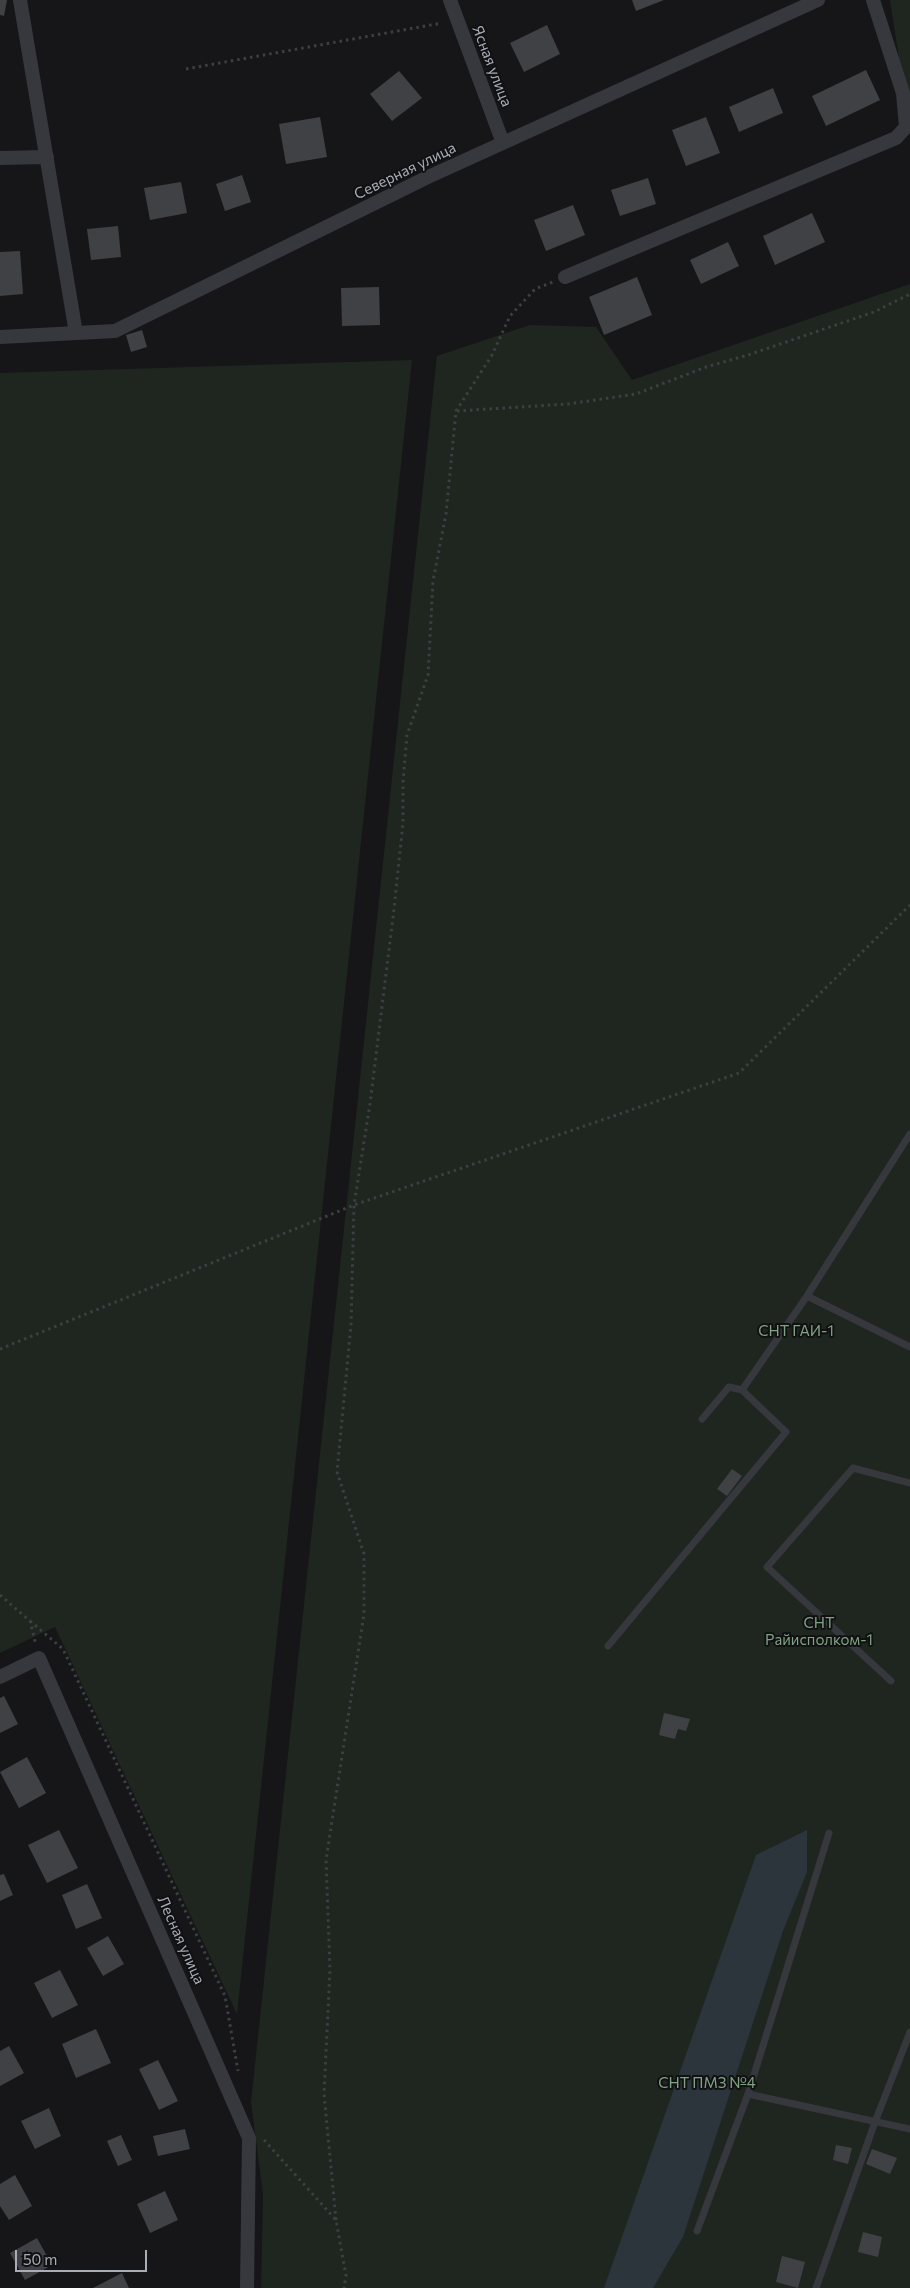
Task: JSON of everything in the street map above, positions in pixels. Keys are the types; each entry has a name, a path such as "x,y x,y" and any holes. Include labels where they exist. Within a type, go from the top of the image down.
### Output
{"street":[{"path":"20,0 76,333"},
{"name":"Ясная улица","path":"450,0 503,143"},
{"name":"Северная улица","path":"0,337 115,330 428,177 818,0"},
{"path":"565,277 896,138 906,127 903,93 873,0"},
{"path":"0,158 47,158"},
{"path":"0,1677 39,1658"},
{"name":"Лесная улица","path":"39,1658 250,2138 247,2288"}],"lane":[{"path":"742,1390 808,1296 910,1134"},
{"path":"808,1296 910,1348"},
{"path":"608,1646 786,1432 742,1390 729,1388 702,1418"},
{"path":"891,1681 767,1567 853,1468 910,1483"},
{"path":"697,2231 748,2094 829,1833"},
{"path":"816,2288 875,2122 910,2032"},
{"path":"748,2094 910,2129"}],"path":[{"path":"186,69 458,21"},
{"path":"344,2288 346,2276 336,2220 324,2094 330,1969 326,1860 364,1614 364,1554 337,1472 351,1325 354,1205 370,1104 404,823 403,781 407,735 428,674 433,581 446,514 456,411 492,354 510,316 535,289 565,277"},
{"path":"456,411 568,404 636,394 706,367 748,355 874,312 910,294"},
{"path":"0,1349 354,1205 739,1073 910,905"},
{"path":"0,1595 63,1649 226,1996 238,2073"},
{"path":"30,1622 39,1658"},
{"path":"259,2134 336,2220"}],"green space":[{"path":"890,0 910,0 910,130"},
{"path":"910,284 910,2288 261,2288 263,2194 251,2102 437,356 530,325 596,327 632,380"},
{"path":"412,360 237,2014 55,1627 0,1653 0,373"}],"shaded area":[{"path":"807,1830 807,1872 783,1931 683,2237 653,2288 604,2288 756,1855"}],"building":[{"path":"0,0 7,0 4,16 0,15"},
{"path":"632,0 664,0 636,11"},
{"path":"547,25 560,54 524,72 510,43"},
{"path":"866,70 880,100 826,126 812,96"},
{"path":"399,71 422,98 392,121 370,94"},
{"path":"773,88 783,113 739,132 729,107"},
{"path":"320,117 327,157 286,164 279,124"},
{"path":"706,117 720,153 686,166 672,130"},
{"path":"242,175 251,202 225,211 216,184"},
{"path":"648,178 656,204 620,216 611,190"},
{"path":"181,182 187,213 150,220 144,188"},
{"path":"573,205 585,235 546,251 534,220"},
{"path":"812,213 825,242 775,265 763,236"},
{"path":"118,226 121,257 91,260 87,229"},
{"path":"728,242 739,266 701,284 690,260"},
{"path":"20,251 23,294 0,296 0,252"},
{"path":"637,277 652,315 604,335 589,297"},
{"path":"379,287 380,325 342,326 341,288"},
{"path":"142,330 147,347 131,352 126,335"},
{"path":"732,1469 742,1476 727,1496 717,1489"},
{"path":"4,1696 18,1724 0,1733 0,1698"},
{"path":"664,1713 690,1719 686,1731 678,1729 675,1739 659,1735"},
{"path":"27,1757 46,1793 19,1808 0,1772"},
{"path":"59,1830 78,1868 47,1883 28,1845"},
{"path":"4,1874 13,1895 0,1901 0,1875"},
{"path":"87,1884 102,1918 76,1929 62,1895"},
{"path":"108,1936 124,1964 103,1976 87,1948"},
{"path":"60,1970 78,2005 52,2018 34,1983"},
{"path":"96,2029 111,2063 76,2078 62,2044"},
{"path":"9,2046 24,2073 0,2086 0,2051"},
{"path":"158,2060 178,2101 159,2110 139,2069"},
{"path":"49,2108 61,2136 35,2149 21,2121"},
{"path":"185,2129 190,2149 158,2156 153,2136"},
{"path":"121,2135 132,2160 118,2166 107,2141"},
{"path":"836,2145 852,2148 848,2164 833,2160"},
{"path":"872,2149 897,2158 890,2174 866,2164"},
{"path":"15,2175 32,2206 9,2220 0,2206 0,2184"},
{"path":"165,2191 178,2220 150,2233 137,2204"},
{"path":"863,2232 882,2237 878,2257 858,2252"},
{"path":"37,2238 52,2265 25,2280 10,2253"},
{"path":"782,2256 805,2262 798,2288 776,2282"},
{"path":"122,2273 129,2288 93,2288"}],"park label":[{"name":"СНТ ГАИ-1","path":"796,1331"},
{"name":"СНТ Райисполком-1","path":"819,1632"},
{"name":"СНТ ПМЗ №4","path":"707,2083"}]}
